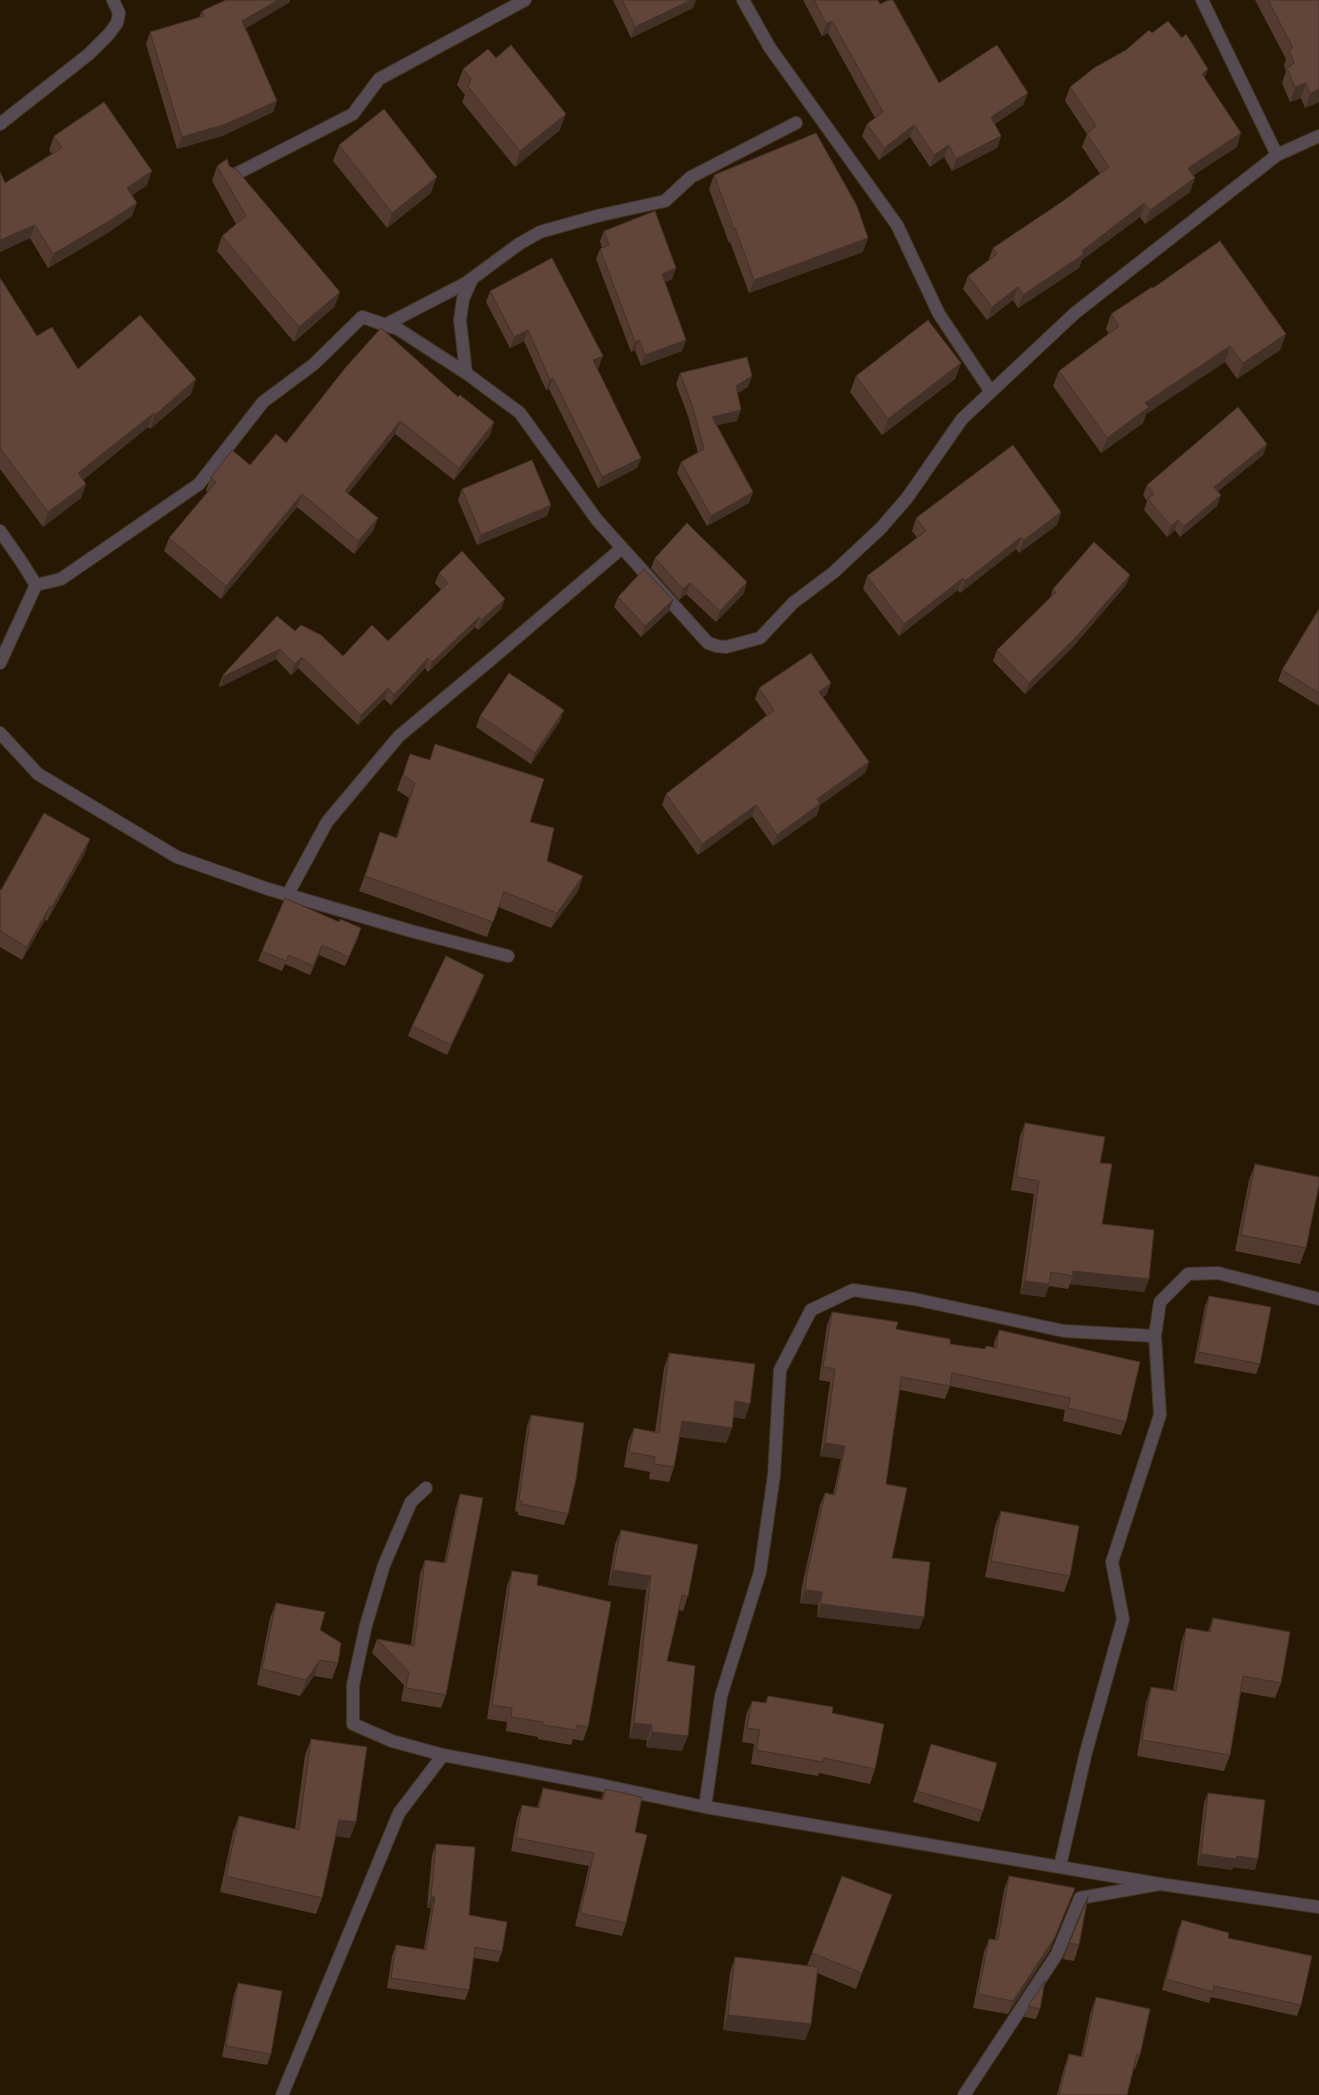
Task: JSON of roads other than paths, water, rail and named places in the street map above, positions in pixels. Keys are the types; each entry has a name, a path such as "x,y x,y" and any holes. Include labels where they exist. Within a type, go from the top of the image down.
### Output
{"street":[{"path":"0,124 61,74 89,54 109,34 117,23 119,13 113,0"},
{"path":"230,177 353,114 379,79 525,0"},
{"path":"743,0 770,48 897,225 939,314 991,392"},
{"path":"1202,0 1277,155"},
{"path":"385,325 472,279 519,244 540,232 597,216 665,201 691,177 796,123"},
{"path":"36,585 61,579 199,484 263,402 314,364 362,317 398,329 466,373 520,413 597,520 708,643 726,647 760,638 793,603 834,572 881,528 907,498 962,419 1075,313 1277,155 1319,136"},
{"path":"466,373 460,320 463,300 472,279"},
{"path":"0,532 36,585"},
{"path":"288,894 327,822 399,736 622,548"},
{"path":"0,663 36,585"},
{"path":"0,733 38,774 177,857 288,894 411,931 508,956"},
{"path":"1060,1866 1086,1752 1123,1619 1112,1562 1160,1415 1155,1336 1160,1302 1188,1274 1218,1273 1319,1299"},
{"path":"705,1807 721,1696 760,1572 774,1475 780,1370 811,1310 853,1290 914,1299 1064,1331 1155,1336"},
{"path":"426,1488 411,1502 384,1565 366,1625 353,1685 353,1724 392,1741 443,1755 596,1784 705,1807 1160,1884 1319,1907"},
{"path":"282,2095 398,1813 443,1755"},
{"path":"964,2095 1056,1954 1080,1898 1160,1884"}]}
